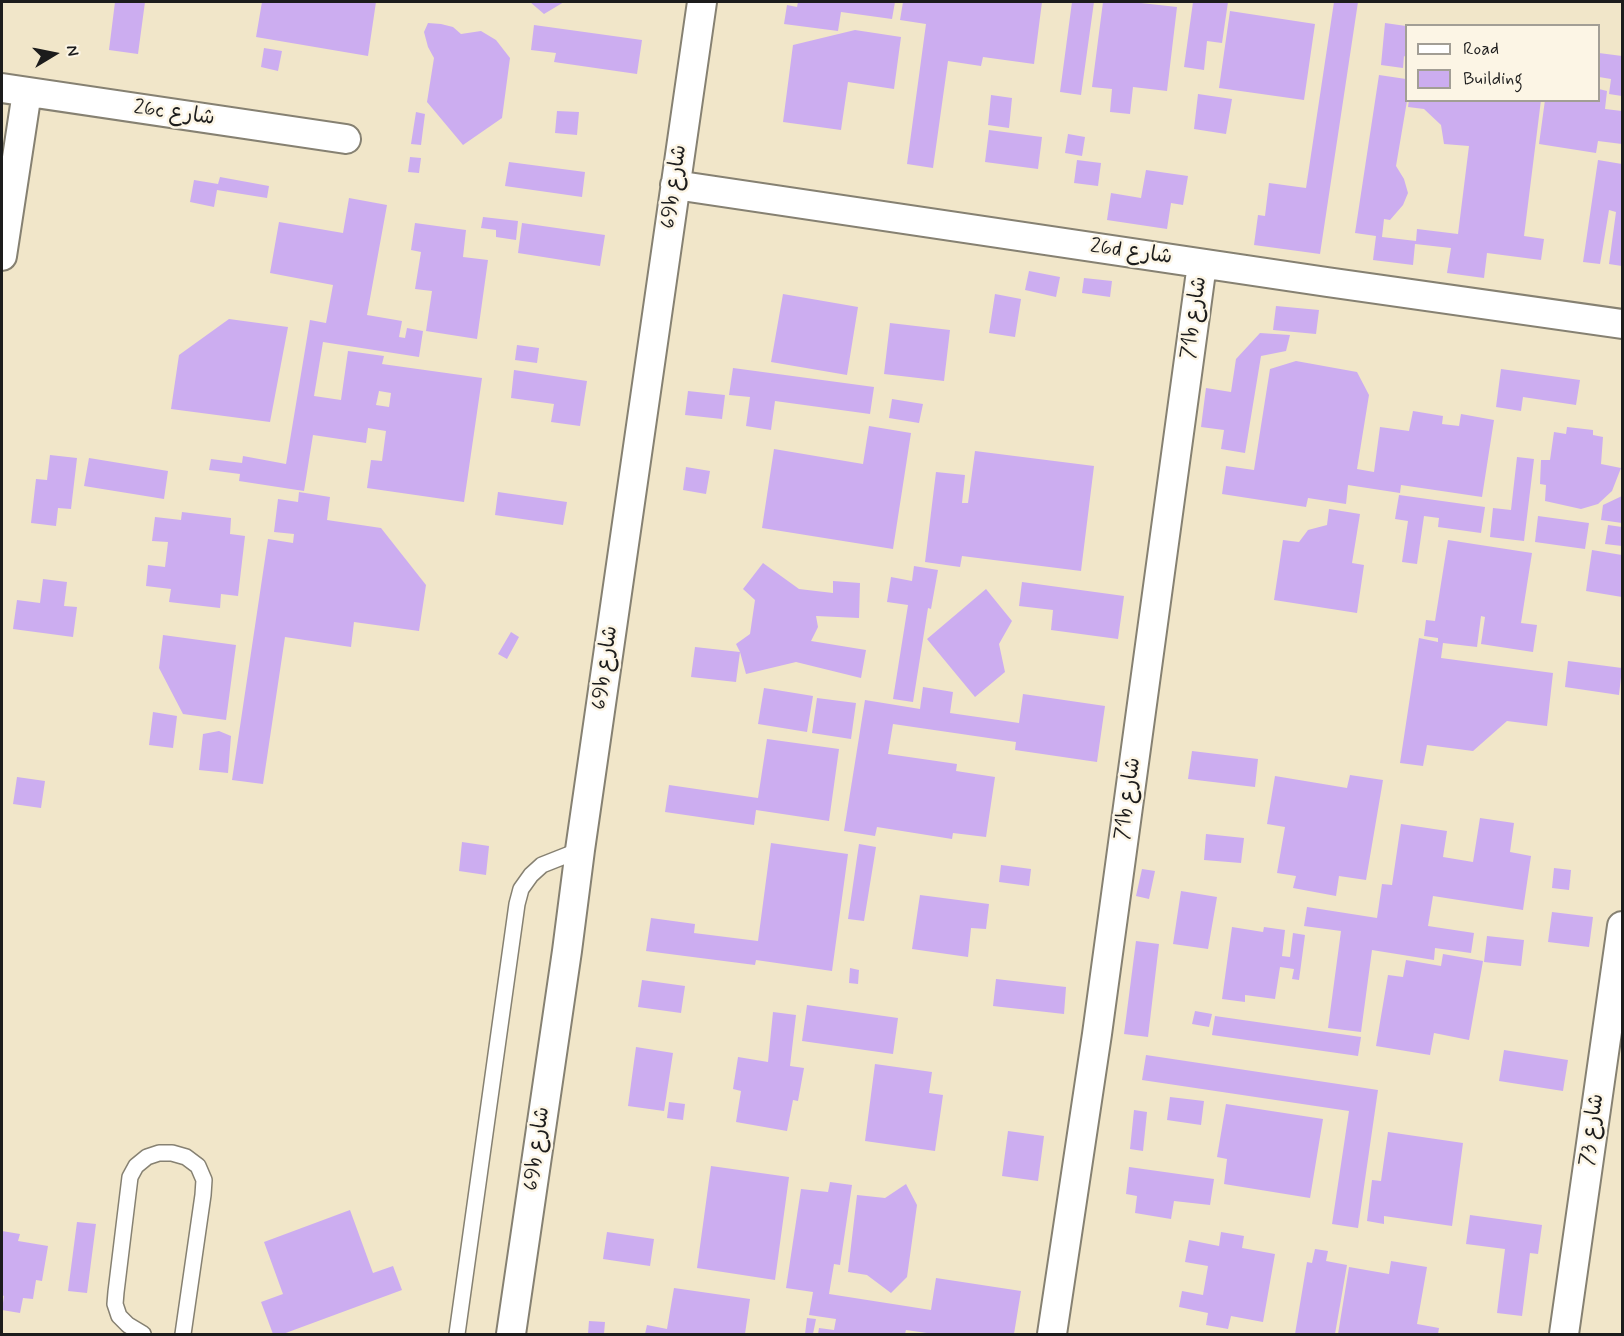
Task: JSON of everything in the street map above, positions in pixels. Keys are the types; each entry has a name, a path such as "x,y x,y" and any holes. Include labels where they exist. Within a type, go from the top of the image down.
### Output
{"street":[{"name":"69b شارع","path":"511,1335 702,2"},
{"name":"26c شارع","path":"14,90 346,139"},
{"path":"2,256 14,90"},
{"name":"26d شارع","path":"675,185 1623,324"},
{"name":"71b شارع","path":"1052,1335 1097,1034 1202,264"},
{"name":"شارع 73","path":"1564,1335 1623,926"}],"lane":[{"path":"457,1335 517,904 522,889 531,875 542,865 580,850"},
{"path":"143,1335 119,1316 115,1304 130,1177 136,1166 147,1157 159,1153 172,1153 186,1157 198,1166 204,1180 183,1335"}],"building":[{"path":"115,2 145,2 138,54 109,50"},
{"path":"262,2 376,2 368,56 256,37"},
{"path":"530,2 564,2 544,14"},
{"path":"798,2 895,2 892,19 841,12 838,31 784,24 787,5 797,7"},
{"path":"903,2 1042,2 1034,64 983,57 981,66 948,61 933,168 907,164 926,24 900,20"},
{"path":"1072,2 1094,2 1081,95 1060,92"},
{"path":"1103,2 1132,2 1177,7 1167,91 1133,87 1130,114 1110,112 1112,89 1092,87"},
{"path":"1193,2 1228,2 1222,43 1207,41 1204,70 1184,67"},
{"path":"1334,2 1358,2 1320,254 1254,245 1258,215 1265,216 1269,183 1306,188"},
{"path":"1230,11 1315,24 1304,100 1219,88"},
{"path":"428,23 453,27 461,34 481,31 496,40 510,58 502,118 463,145 427,102 434,58 424,32"},
{"path":"1385,23 1405,26 1403,68 1381,65"},
{"path":"534,25 642,40 637,74 554,62 556,53 531,50"},
{"path":"855,30 901,37 894,89 848,82 841,130 783,122 793,45"},
{"path":"264,48 282,51 278,71 261,67"},
{"path":"1600,53 1622,56 1622,96 1609,94 1611,79 1600,77"},
{"path":"1379,75 1405,79 1405,102 1407,102 1396,166 1404,179 1408,193 1403,205 1390,220 1384,219 1382,237 1416,241 1417,229 1458,234 1469,146 1444,144 1441,125 1424,109 1408,107 1409,102 1541,102 1524,236 1544,239 1541,260 1487,253 1484,278 1447,273 1451,248 1415,244 1413,265 1373,260 1376,236 1355,233"},
{"path":"1600,89 1607,91 1605,109 1622,111 1622,144 1598,141 1596,153 1539,144 1545,102 1600,102"},
{"path":"1198,94 1232,99 1226,134 1194,129"},
{"path":"991,95 1012,98 1009,128 988,125"},
{"path":"557,111 579,112 577,135 555,133"},
{"path":"416,112 425,114 421,145 411,144"},
{"path":"989,130 1042,137 1038,169 985,162"},
{"path":"1068,134 1085,137 1082,156 1065,153"},
{"path":"410,157 421,158 419,173 408,172"},
{"path":"1077,160 1101,163 1098,186 1074,183"},
{"path":"1598,160 1622,164 1622,266 1609,264 1616,212 1609,210 1600,264 1583,262"},
{"path":"509,162 585,172 582,197 505,186"},
{"path":"1146,170 1188,176 1183,205 1171,203 1167,229 1107,220 1111,193 1141,198"},
{"path":"220,177 269,186 267,198 217,190 214,207 190,202 194,180 218,184"},
{"path":"349,198 387,205 367,315 402,321 399,337 405,338 407,328 423,331 419,357 323,342 314,396 341,400 348,351 384,356 382,364 482,378 464,502 367,488 371,460 382,461 386,431 368,428 366,443 313,435 304,491 239,481 240,474 209,470 211,459 242,463 243,456 286,464 310,320 326,323 333,285 270,273 279,222 343,233","holes":["379,391 391,393 389,407 376,405"]},
{"path":"483,217 518,221 516,240 496,237 496,230 481,228"},
{"path":"415,223 466,230 463,257 488,260 477,339 426,331 432,291 415,289 421,252 411,250"},
{"path":"522,223 605,235 600,266 518,253"},
{"path":"1029,271 1060,277 1056,297 1025,290"},
{"path":"1084,278 1112,281 1110,297 1082,293"},
{"path":"783,294 858,307 847,375 771,362"},
{"path":"995,294 1021,299 1015,337 989,333"},
{"path":"1276,306 1319,310 1316,334 1273,330"},
{"path":"229,319 288,327 270,422 171,409 179,355"},
{"path":"890,323 950,330 944,381 884,374"},
{"path":"1260,333 1290,335 1286,351 1261,356 1245,453 1221,449 1224,430 1201,427 1206,388 1231,392 1236,359"},
{"path":"517,345 539,348 537,363 515,360"},
{"path":"1296,361 1357,372 1369,395 1357,469 1374,472 1380,427 1409,431 1413,411 1443,416 1442,424 1459,426 1461,414 1494,420 1482,497 1401,485 1400,493 1348,485 1346,504 1308,498 1306,507 1222,494 1226,466 1254,470 1270,369"},
{"path":"733,368 874,387 870,414 775,401 771,430 746,426 750,397 729,395"},
{"path":"1501,369 1580,380 1576,405 1523,397 1521,411 1496,407"},
{"path":"514,370 587,381 580,426 551,422 554,404 511,398"},
{"path":"688,391 725,395 722,419 685,415"},
{"path":"892,399 923,404 919,423 889,418"},
{"path":"869,426 911,433 893,549 762,528 774,449 863,464"},
{"path":"1567,427 1593,430 1593,435 1603,437 1601,464 1621,468 1612,491 1598,504 1581,509 1545,501 1546,485 1540,484 1541,460 1550,460 1554,432 1566,434"},
{"path":"975,451 1094,466 1081,571 962,556 960,567 925,562 936,472 965,475 962,503 968,503"},
{"path":"50,455 77,458 71,509 58,508 56,526 31,523 36,479 47,480"},
{"path":"1517,457 1534,459 1524,541 1490,537 1493,508 1511,510"},
{"path":"89,458 168,471 164,499 84,486"},
{"path":"686,467 710,471 706,494 683,490"},
{"path":"299,492 330,497 327,520 381,528 426,585 419,631 354,622 351,647 285,637 263,784 232,780 268,539 293,543 294,534 274,532 278,499 298,502"},
{"path":"498,492 567,502 563,525 495,515"},
{"path":"1399,495 1485,507 1481,533 1438,527 1439,518 1424,516 1417,564 1402,562 1408,521 1395,519"},
{"path":"1622,496 1622,523 1601,520 1603,505"},
{"path":"1329,509 1360,514 1352,563 1364,565 1357,613 1274,600 1283,540 1299,542 1308,530 1327,525"},
{"path":"182,512 231,518 230,534 245,536 238,596 221,594 220,608 169,602 171,589 146,586 148,565 165,567 168,542 152,541 155,517 181,520"},
{"path":"1538,516 1589,523 1585,549 1535,542"},
{"path":"1608,525 1622,527 1622,546 1605,544"},
{"path":"1448,540 1532,553 1521,623 1537,625 1533,652 1481,644 1485,617 1481,616 1477,647 1443,643 1441,658 1553,673 1547,726 1507,721 1473,751 1427,745 1423,766 1400,763 1419,638 1438,642 1438,638 1424,636 1426,620 1435,621"},
{"path":"1592,550 1622,555 1622,597 1586,591"},
{"path":"763,563 799,589 833,593 833,581 860,583 859,618 816,616 818,627 811,641 866,650 861,678 796,662 746,674 736,644 750,634 755,600 743,589"},
{"path":"914,566 938,570 931,609 928,608 913,702 893,699 908,605 887,602 891,577 912,581"},
{"path":"43,579 67,582 64,606 77,607 73,637 13,629 17,600 40,603"},
{"path":"1022,582 1124,596 1118,639 1051,630 1053,610 1019,606"},
{"path":"986,589 1012,621 999,644 1005,672 975,697 927,639"},
{"path":"511,632 519,637 507,659 498,654"},
{"path":"163,635 236,645 226,720 183,714 159,668"},
{"path":"695,647 740,652 736,682 691,677"},
{"path":"1568,661 1622,668 1619,695 1565,687"},
{"path":"923,687 953,692 950,713 1019,723 1023,694 1105,706 1097,762 1015,750 1016,742 893,724 888,754 957,764 956,771 995,777 986,837 953,833 952,839 877,827 875,836 844,831 865,700 920,709"},
{"path":"764,688 813,696 807,732 758,724"},
{"path":"817,698 856,703 851,739 812,733"},
{"path":"153,712 177,716 173,748 149,745"},
{"path":"219,731 231,736 228,773 199,770 203,734"},
{"path":"767,739 839,749 829,821 756,810 754,825 665,812 669,785 758,798"},
{"path":"1192,751 1258,759 1255,787 1188,779"},
{"path":"1350,775 1383,780 1366,880 1339,876 1336,896 1293,888 1296,876 1277,873 1285,827 1267,824 1275,776 1347,788"},
{"path":"17,777 45,781 41,808 13,804"},
{"path":"1480,818 1514,823 1510,852 1531,856 1523,910 1433,896 1428,926 1474,933 1471,953 1435,948 1434,960 1372,950 1361,1032 1328,1028 1341,931 1304,926 1307,907 1377,918 1382,884 1392,885 1401,824 1447,831 1443,857 1473,862"},
{"path":"1206,834 1244,838 1241,863 1204,860"},
{"path":"462,842 489,846 486,875 459,871"},
{"path":"771,843 848,854 832,971 756,960 755,965 646,951 651,918 695,924 694,933 758,941"},
{"path":"859,844 876,847 864,921 848,919"},
{"path":"1001,865 1031,869 1029,886 999,882"},
{"path":"1554,868 1571,870 1569,890 1552,888"},
{"path":"1142,869 1155,871 1149,899 1136,896"},
{"path":"1181,891 1217,897 1208,949 1173,944"},
{"path":"920,895 989,904 986,929 971,928 968,957 912,949"},
{"path":"1552,912 1593,917 1589,947 1548,942"},
{"path":"1232,927 1263,932 1264,927 1285,930 1282,956 1290,957 1293,933 1305,935 1299,980 1292,979 1294,969 1280,967 1275,999 1245,995 1245,1002 1222,999"},
{"path":"1487,936 1524,940 1521,966 1484,962"},
{"path":"1136,941 1159,944 1148,1037 1124,1034"},
{"path":"1443,954 1483,961 1469,1040 1434,1033 1430,1055 1376,1046 1388,975 1403,977 1406,960 1441,966"},
{"path":"850,968 859,970 858,984 849,983"},
{"path":"996,979 1066,987 1064,1014 993,1006"},
{"path":"642,980 685,986 681,1013 638,1007"},
{"path":"807,1005 898,1018 893,1054 802,1041"},
{"path":"1195,1011 1212,1014 1209,1027 1192,1024"},
{"path":"773,1012 796,1015 790,1066 804,1068 798,1101 793,1100 787,1131 736,1122 741,1091 733,1089 738,1057 768,1062"},
{"path":"1215,1016 1361,1037 1358,1056 1212,1035"},
{"path":"636,1047 673,1053 664,1111 628,1106"},
{"path":"1504,1050 1568,1060 1563,1091 1499,1081"},
{"path":"1146,1055 1378,1090 1358,1228 1332,1224 1349,1111 1142,1080"},
{"path":"875,1064 932,1072 929,1093 943,1095 935,1151 865,1141"},
{"path":"1170,1097 1204,1101 1201,1125 1167,1120"},
{"path":"669,1102 685,1104 683,1120 667,1118"},
{"path":"1226,1104 1323,1119 1310,1198 1224,1184 1227,1159 1217,1157"},
{"path":"1134,1110 1147,1112 1143,1151 1130,1149"},
{"path":"1008,1131 1044,1136 1038,1181 1002,1176"},
{"path":"1388,1132 1463,1143 1452,1226 1384,1216 1384,1224 1367,1221 1372,1180 1381,1181"},
{"path":"711,1166 789,1177 775,1280 697,1268"},
{"path":"1129,1167 1214,1179 1210,1205 1174,1201 1171,1219 1135,1213 1137,1196 1126,1194"},
{"path":"830,1182 852,1185 840,1265 834,1264 829,1294 931,1310 936,1278 1021,1291 1014,1334 934,1334 906,1330 905,1334 818,1334 819,1328 834,1330 836,1319 809,1315 813,1292 786,1288 801,1189 828,1192"},
{"path":"906,1184 917,1205 907,1277 891,1293 867,1275 848,1272 857,1195 885,1198"},
{"path":"350,1210 373,1273 393,1266 402,1290 283,1334 273,1334 261,1302 283,1294 264,1242"},
{"path":"1470,1215 1542,1225 1538,1254 1530,1253 1522,1316 1497,1313 1505,1249 1466,1244"},
{"path":"77,1222 96,1224 87,1293 68,1291"},
{"path":"2,1231 20,1234 18,1241 48,1246 42,1281 36,1280 33,1299 23,1298 20,1313 2,1310 4,1296 2,1295"},
{"path":"607,1232 654,1239 650,1266 603,1259"},
{"path":"1221,1232 1244,1236 1242,1248 1275,1254 1263,1322 1231,1316 1228,1329 1206,1325 1208,1313 1179,1307 1182,1291 1203,1295 1208,1266 1185,1262 1189,1240 1219,1246"},
{"path":"1315,1249 1328,1251 1326,1261 1347,1265 1335,1334 1295,1334 1307,1262 1312,1263"},
{"path":"1391,1261 1427,1267 1417,1324 1439,1328 1438,1334 1338,1334 1349,1267 1389,1274"},
{"path":"674,1288 750,1299 745,1334 645,1334 647,1325 667,1329"},
{"path":"807,1318 816,1319 813,1334 805,1334"},
{"path":"589,1321 605,1322 604,1334 588,1334"}]}
